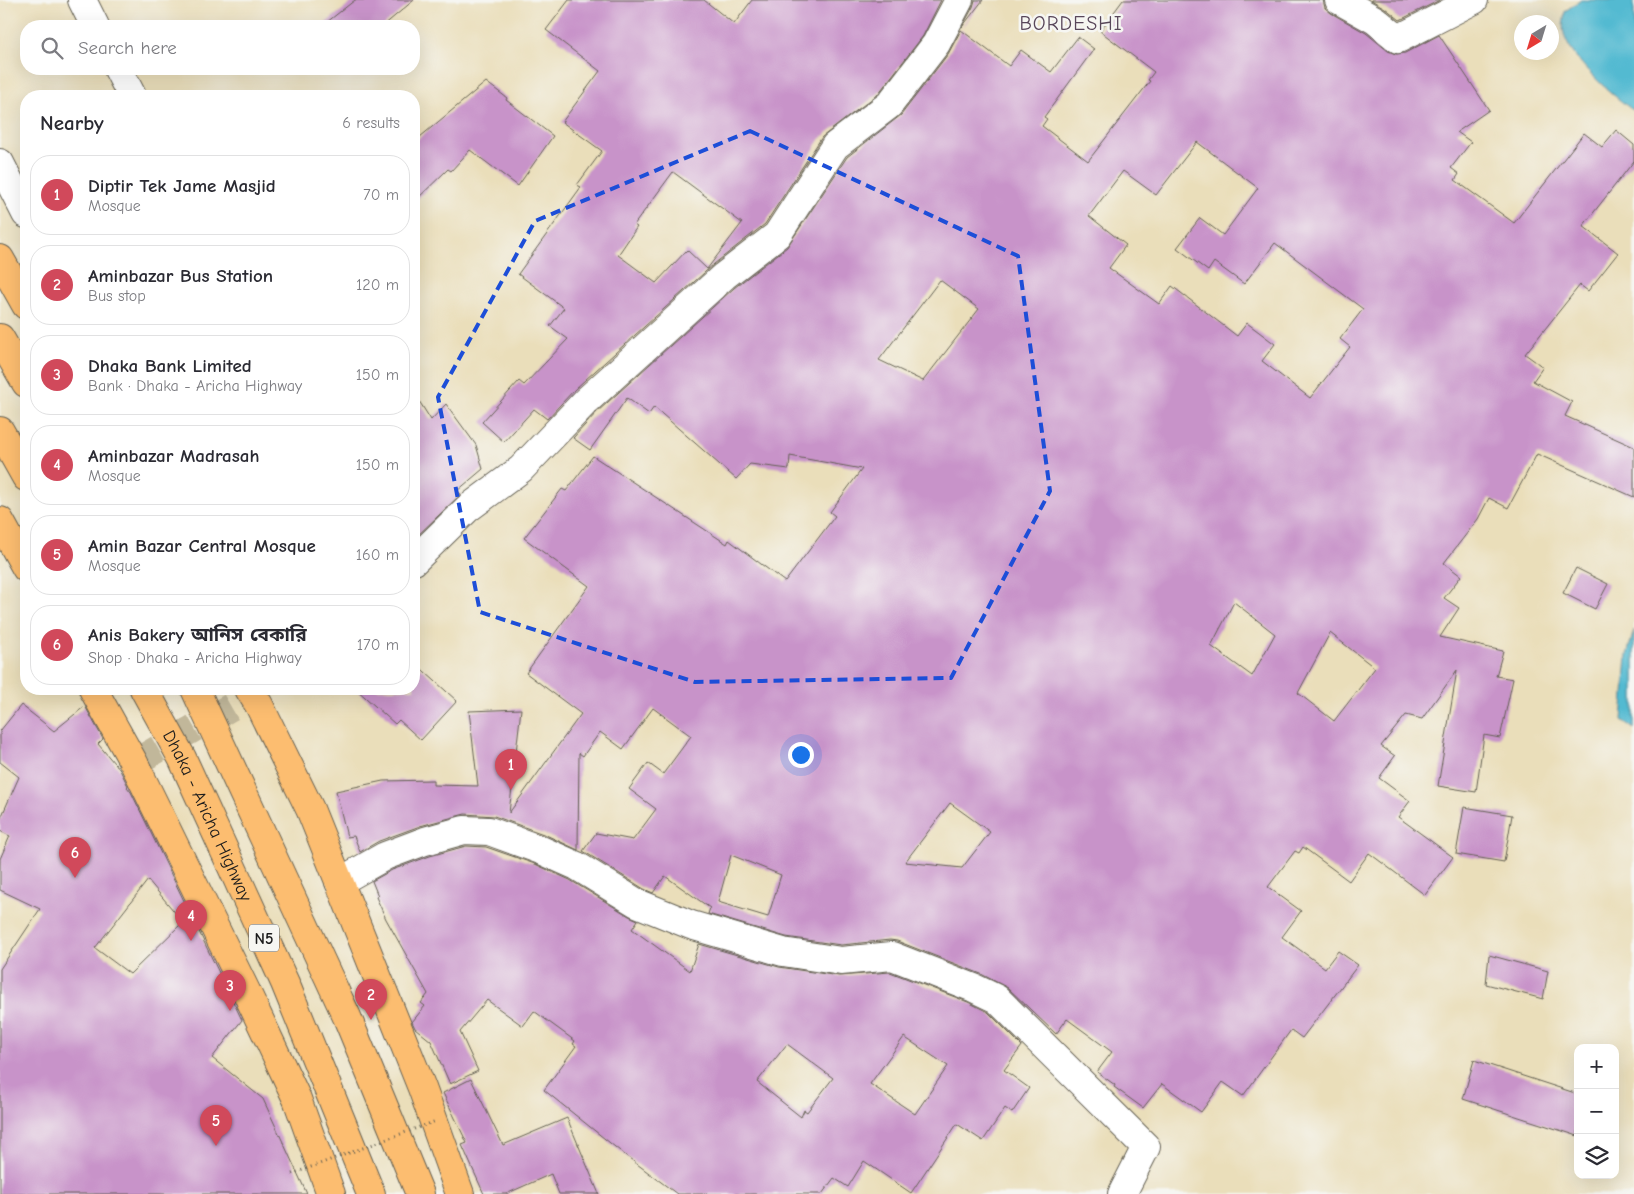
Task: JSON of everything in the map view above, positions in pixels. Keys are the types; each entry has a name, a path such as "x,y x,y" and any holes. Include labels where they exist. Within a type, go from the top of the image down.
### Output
{"highway":[{"path":"0,259 20,294"},
{"path":"0,338 20,373"},
{"path":"0,431 20,466"},
{"path":"0,521 20,557"},
{"name":"N5","path":"96,695 246,991 296,1099 331,1194"},
{"name":"Dhaka - Aricha Highway","path":"147,695 182,758 285,984 371,1194"},
{"path":"198,695 347,1017 420,1194"},
{"path":"253,695 310,809 422,1088 460,1194"}],"street":[{"path":"82,0 93,20"},
{"path":"420,555 466,509 521,469 586,401 724,276 777,235 835,146 888,105 916,70 936,44 958,0"},
{"path":"1339,0 1375,20 1398,39 1474,0"},
{"path":"121,75 129,90"},
{"path":"0,163 20,202"},
{"path":"339,882 385,856 425,841 464,830 489,831 541,850 577,866 637,903 691,925 783,952 841,961 892,956 974,988 997,999 1146,1147 1122,1194"}],"path":[{"path":"292,1174 436,1121"}],"highlighted area":[{"path":"750,131 1018,256 1050,491 951,678 695,682 480,612 438,397 535,221"}],"water":[{"path":"1581,0 1634,0 1634,111 1593,76 1568,44 1563,28 1565,11"},
{"path":"1634,630 1634,729 1622,720 1627,655"}],"building":[{"path":"355,0 414,0 390,20 330,20"},
{"path":"569,0 704,0 734,24 752,0 941,0 923,36 878,94 822,137 765,224 714,264 575,389 547,419 534,409 504,442 482,422 519,381 524,385 568,339 550,326 564,308 518,274 581,187 577,185 602,151 562,122 600,71 546,30","holes":["673,172 742,223 707,269 687,250 656,283 618,255 637,227 634,225"]},
{"path":"975,0 983,0 962,27 973,7"},
{"path":"1123,0 1323,0 1325,8 1331,13 1366,33 1388,51 1396,54 1405,53 1439,35 1489,110 1457,132 1471,142 1451,168 1459,174 1455,180 1514,223 1584,133 1602,147 1616,130 1634,145 1634,161 1583,226 1618,253 1588,291 1580,285 1525,354 1543,367 1533,381 1572,402 1565,416 1634,447 1634,497 1537,454 1508,508 1489,498 1478,519 1444,563 1461,576 1444,598 1459,608 1440,637 1503,651 1496,676 1513,679 1500,738 1484,735 1476,792 1438,786 1457,670 1422,719 1406,715 1381,746 1395,756 1379,778 1410,801 1398,817 1453,857 1425,895 1369,853 1349,881 1303,847 1299,853 1295,851 1268,887 1301,911 1282,937 1325,968 1338,951 1358,965 1302,1038 1291,1030 1243,1096 1223,1082 1201,1112 1162,1084 1143,1108 1097,1072 1112,1052 1067,1019 1056,1034 1008,988 981,974 897,941 841,945 786,937 708,914 710,908 665,876 653,893 644,889 583,851 596,833 633,840 656,809 629,789 648,763 663,774 691,736 653,708 623,749 600,732 583,756 579,753 578,850 546,835 494,816 465,814 420,826 379,841 360,852 354,836 347,837 336,791 383,781 433,780 433,785 478,786 469,711 521,709 509,813 581,714 526,673 589,586 524,538 562,489 566,491 593,456 727,544 729,540 785,582 835,516 830,512 862,469 790,456 789,469 750,464 736,479 654,407 649,414 627,398 590,450 573,438 597,412 734,288 787,247 847,157 901,115 948,54 961,30 1009,66 1021,50 1051,72 1078,37 1094,49 1044,117 1047,119 1042,126 1088,161 1150,81 1148,80 1154,72 1100,31","holes":["1197,142 1258,188 1223,235 1200,218 1177,248 1208,271 1214,262 1244,284 1275,243 1363,309 1340,339 1350,347 1310,398 1262,361 1275,344 1247,323 1237,336 1172,286 1159,304 1109,268 1126,245 1089,216 1123,171 1156,195","940,280 979,309 923,381 879,360","1234,602 1275,634 1252,676 1211,646","1330,633 1375,668 1334,721 1298,693","950,803 990,832 962,868 905,862","731,855 781,875 768,917 718,902"]},
{"path":"1371,0 1440,0 1400,20"},
{"path":"486,82 553,136 518,186 470,150 451,171 448,169 420,196 420,137"},
{"path":"420,403 431,420 446,404 476,445 483,469 457,491 461,494 420,533"},
{"path":"1576,568 1608,584 1595,609 1563,593"},
{"path":"420,667 457,701 421,740 399,720 395,724 363,695 420,695"},
{"path":"21,705 54,731 85,706 103,739 98,744 120,770 242,1020 212,1058 263,1099 307,1194 0,1194 0,969 40,909 0,890 0,859 10,836 0,831 0,820 19,777 0,762 0,731","holes":["148,880 183,922 130,974 95,948"]},
{"path":"1464,807 1512,815 1504,862 1456,854"},
{"path":"466,846 486,847 535,864 570,880 638,920 632,929 690,971 699,944 779,967 839,976 890,972 968,1002 988,1012 1022,1046 1004,1070 1029,1088 1012,1113 1005,1108 983,1141 957,1124 911,1193 864,1161 848,1187 834,1178 822,1194 677,1194 544,1090 576,1046 573,1044 575,1041 534,1011 523,1026 487,1000 460,1032 478,1071 450,1084 431,1041 415,1028 412,1022 425,1006 421,1003 428,994 386,919 376,897 378,896 372,881 392,870 430,856","holes":["904,1037 948,1066 915,1114 870,1084","787,1044 833,1078 807,1112 804,1110 801,1117 757,1082"]},
{"path":"1489,955 1548,971 1543,999 1486,984"},
{"path":"1474,1060 1574,1093 1574,1135 1463,1099"},
{"path":"471,1079 503,1145 567,1118 599,1194 559,1194 551,1174 506,1194 484,1194 462,1145 467,1143 443,1093"}],"tunnel":[{"path":"134,763 252,695"}],"place":[{"name":"Diptir Tek Jame Masjid","path":"511,790"},
{"name":"Anis Bakery আনিস বেকারি","path":"75,878"},
{"name":"Aminbazar Madrasah","path":"191,941"},
{"name":"Dhaka Bank Limited","path":"230,1011"},
{"name":"Aminbazar Bus Station","path":"371,1020"},
{"name":"Amin Bazar Central Mosque","path":"216,1146"}],"district":[{"name":"BORDESHI","path":"1071,23"}]}
